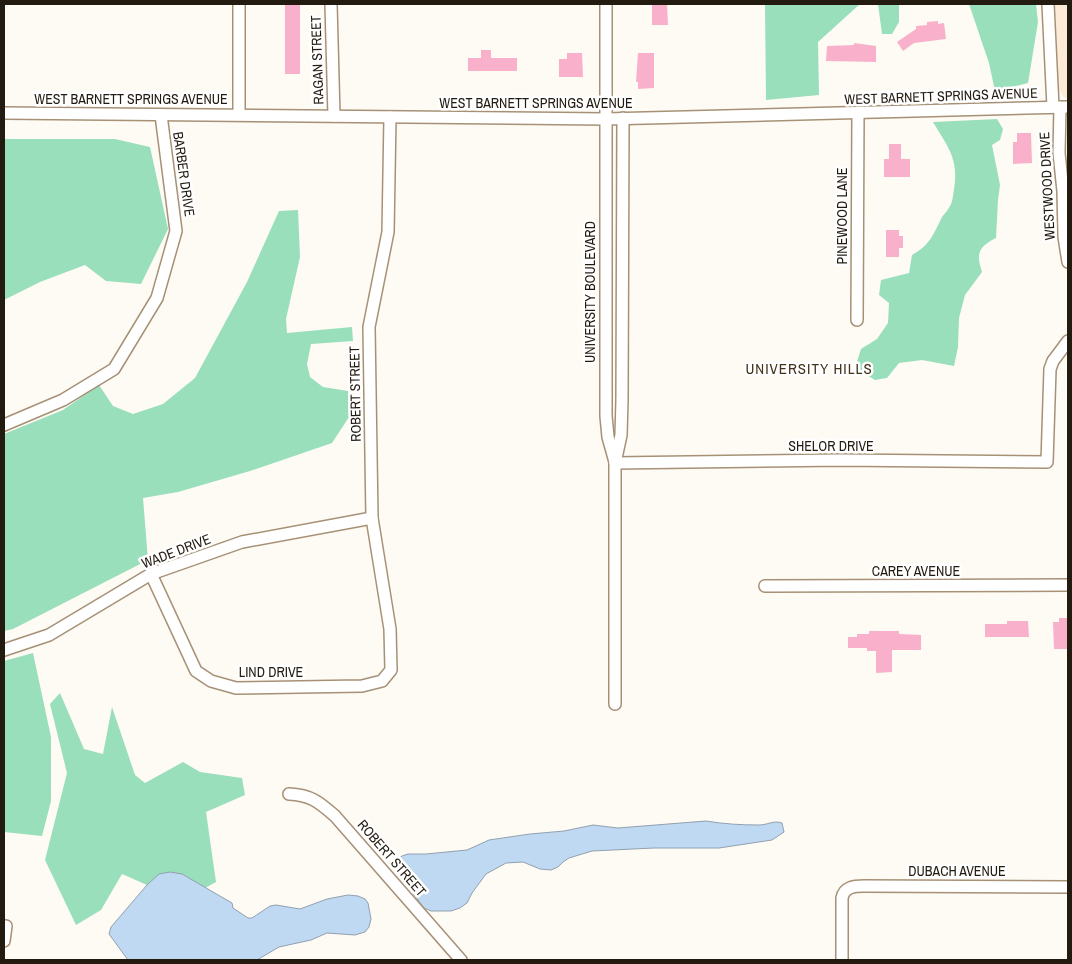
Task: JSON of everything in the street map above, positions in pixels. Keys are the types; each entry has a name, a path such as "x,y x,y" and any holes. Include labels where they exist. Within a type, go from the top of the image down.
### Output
{"street":[{"path":"239,4 239,114"},
{"name":"RAGAN STREET","path":"331,4 334,116"},
{"name":"UNIVERSITY BOULEVARD","path":"606,4 606,416 608,437 615,463"},
{"name":"WESTWOOD DRIVE","path":"1048,4 1060,107 1059,153 1064,237 1068,262"},
{"name":"WEST BARNETT SPRINGS AVENUE","path":"4,113 606,119 1060,107"},
{"name":"PINEWOOD LANE","path":"857,320 858,113"},
{"name":"BARBER DRIVE","path":"4,425 63,400 114,369 157,298 176,231 161,115"},
{"name":"ROBERT STREET","path":"390,117 388,232 369,327 372,518 390,629 391,670"},
{"name":"UNIVERSITY BOULEVARD","path":"615,704 615,463 621,436 622,418 623,118"},
{"name":"SHELOR DRIVE","path":"615,463 840,460 1047,462 1050,369 1053,361 1068,341"},
{"name":"WADE DRIVE","path":"4,650 49,635 151,574 242,542 372,518"},
{"name":"LIND DRIVE","path":"151,574 196,671 211,682 236,688 362,686 382,682 391,670"},
{"name":"CAREY AVENUE","path":"765,586 1068,585"},
{"name":"ROBERT STREET","path":"289,794 303,794 322,804 335,816 461,960"},
{"name":"DUBACH AVENUE","path":"842,960 842,898 846,890 857,886 1068,887"},
{"path":"4,926 6,926 4,941"}],"shaded area":[{"path":"1054,4 1068,4 1068,99 1064,97 1057,87 1054,61 1056,27"}],"green space":[{"path":"765,4 860,4 818,42 819,95 766,100"},
{"path":"878,4 899,4 899,22 892,34 882,34"},
{"path":"969,4 1036,4 1038,22 1028,83 995,91 989,63"},
{"path":"997,119 1003,129 1000,140 992,145 1000,185 996,238 982,248 979,260 982,272 965,295 959,318 958,347 954,366 922,360 899,363 887,378 875,380 855,368 861,349 877,339 888,323 889,303 879,295 881,280 909,273 912,255 930,239 952,201 955,179 954,161 948,146 933,122"},
{"path":"4,139 115,139 150,147 168,229 141,284 106,281 85,265 40,282 4,300"},
{"path":"298,210 300,257 286,319 287,333 352,327 353,341 311,344 307,364 310,377 323,387 348,391 349,417 332,443 250,471 178,492 143,498 148,560 13,629 4,631 4,434 63,410 99,385 113,406 133,414 163,404 195,378 247,282 279,211"},
{"path":"33,653 51,737 51,801 42,836 4,832 4,661"},
{"path":"60,693 84,749 103,754 112,707 135,775 145,783 183,762 200,772 242,778 245,795 206,812 216,882 205,888 182,874 159,874 147,885 122,874 101,910 76,925 45,860 67,773 50,704"}],"water":[{"path":"706,821 752,825 779,822 782,823 784,832 772,840 719,848 654,848 592,851 569,858 551,870 540,869 523,862 506,863 486,874 467,903 451,911 431,911 424,908 401,877 397,864 397,860 408,854 467,850 489,840 564,831 593,825 618,828"},
{"path":"170,872 182,874 232,903 233,908 248,918 252,918 270,906 276,905 300,909 327,899 348,895 358,896 365,899 368,903 371,919 369,927 365,932 355,935 327,933 311,940 279,947 257,960 128,960 109,934 111,927 147,885 159,874"}],"building":[{"path":"285,4 300,4 300,74 285,74"},
{"path":"652,4 667,4 668,25 652,25"},
{"path":"938,21 938,24 944,23 946,39 914,43 903,51 897,42 916,29 916,26"},
{"path":"854,43 876,46 876,62 826,61 827,46 854,45"},
{"path":"481,50 491,50 491,58 517,58 517,71 468,71 468,58 481,58"},
{"path":"567,53 582,53 583,77 559,77 559,59 567,59"},
{"path":"638,53 654,53 654,88 638,89 638,82 636,82"},
{"path":"1017,133 1031,133 1032,163 1013,164 1013,142 1017,142"},
{"path":"889,144 901,144 901,159 910,159 910,177 884,177 884,159 889,159"},
{"path":"886,230 899,230 899,236 903,236 903,248 899,248 899,257 886,257"},
{"path":"1059,618 1068,618 1068,649 1054,649 1053,622 1059,622"},
{"path":"1007,621 1028,621 1029,637 985,637 985,624 1007,624"},
{"path":"869,631 899,631 899,634 921,635 921,650 892,650 892,672 876,673 876,651 867,651 867,648 848,648 848,637 857,637 857,634 869,634"}],"district":[{"name":"UNIVERSITY HILLS","path":"809,369"}]}
